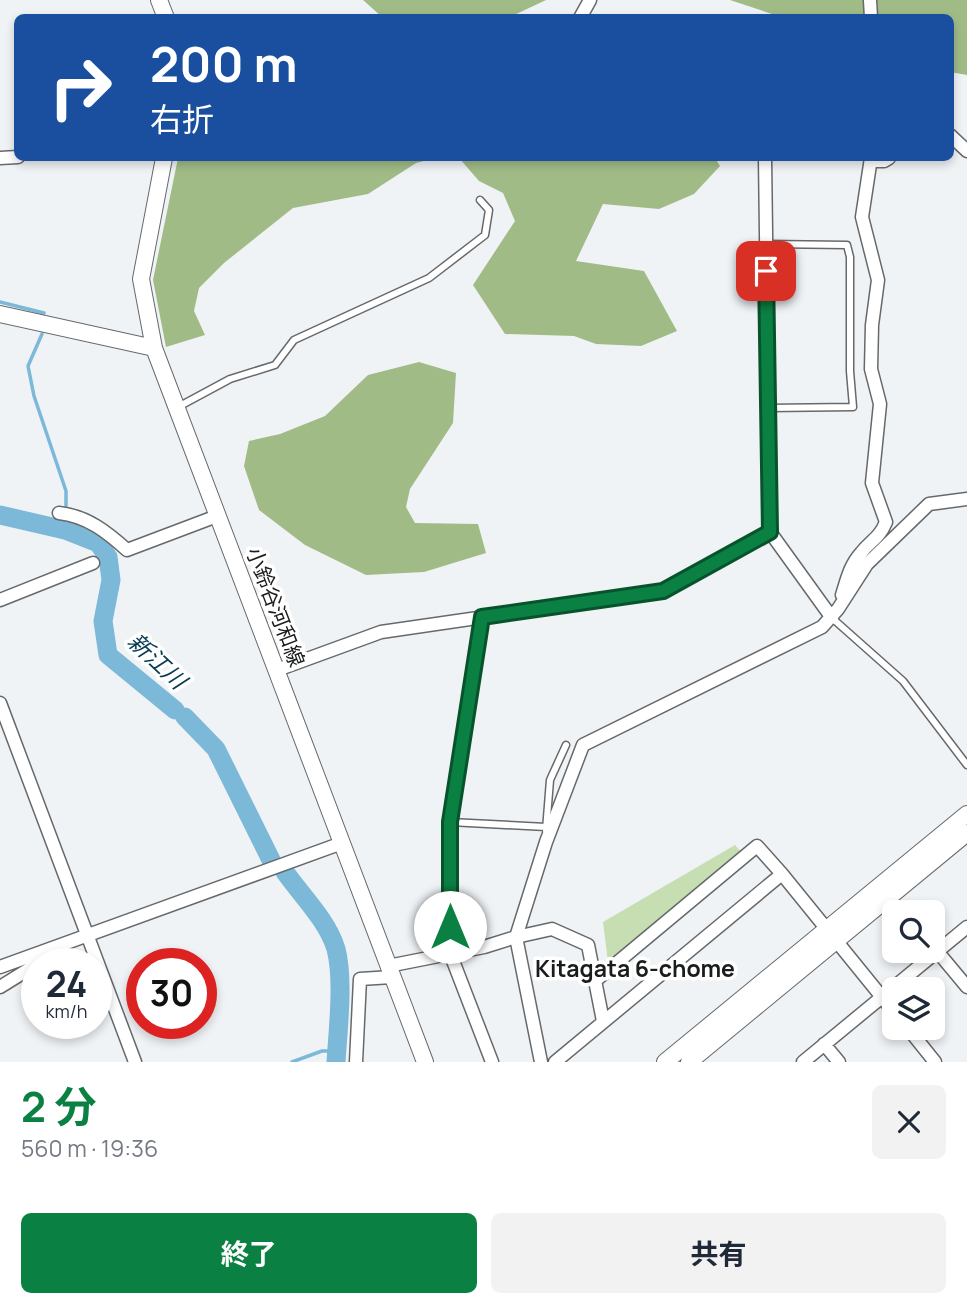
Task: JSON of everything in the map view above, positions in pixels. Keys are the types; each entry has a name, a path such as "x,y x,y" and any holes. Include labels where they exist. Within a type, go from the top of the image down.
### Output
{"main road":[{"name":"小鈴谷河和線","path":"163,161 141,279 154,348 425,1062"},
{"path":"0,314 154,348"},
{"path":"689,1062 967,814"},
{"path":"665,1062 967,833"}],"street":[{"path":"765,161 770,532 835,613"},
{"path":"835,613 850,569 862,551 880,536 886,522 872,483 880,404 871,369 872,326 878,281 862,217 871,161"},
{"path":"541,1062 516,937 546,842 583,745 822,627 835,613 867,564 929,504 967,499"},
{"path":"59,513 73,515 103,528 127,550 217,516"},
{"path":"277,670 381,632 663,591 770,532"},
{"path":"0,600 93,563"},
{"path":"482,617 450,822 450,953 492,1062"},
{"path":"0,704 82,938 135,1062"},
{"path":"0,967 342,843"},
{"path":"595,981 757,846 882,997 803,1062"},
{"path":"555,1062 782,874"},
{"path":"945,945 967,927"},
{"path":"356,1062 360,979 450,953 552,929 588,945 603,1021"},
{"path":"0,987 82,938"},
{"path":"945,961 967,987"},
{"path":"906,977 923,963"},
{"path":"917,1040 935,1062"},
{"path":"824,1044 839,1062"}],"lane":[{"path":"177,408 230,379 275,365 295,340 429,278 485,235 489,210 480,200"},
{"path":"765,244 847,245 850,257 850,370 853,407 768,408"},
{"path":"835,613 903,681 967,765"},
{"path":"546,842 550,780 566,745"},
{"path":"450,822 546,827"}],"green space":[{"path":"363,0 546,0 516,14 379,14"},
{"path":"730,0 967,0 967,75 954,73 954,14 772,14"},
{"path":"177,161 424,161 416,163 368,194 293,208 224,263 199,288 194,311 205,335 166,347 153,280"},
{"path":"462,161 717,161 720,166 694,194 659,209 603,204 576,261 644,271 677,331 641,346 596,344 574,336 505,334 473,285 515,221 503,193 479,181"},
{"path":"419,362 456,373 453,423 410,489 406,507 415,523 478,524 486,553 424,572 366,575 305,545 259,510 244,466 249,441 280,434 325,416 368,375"},
{"path":"735,845 741,852 608,962 603,922"}],"waterway":[{"path":"0,302 44,313"},
{"path":"42,334 28,366 34,396 66,491 66,506"},
{"name":"新江川","path":"0,515 65,530 98,543 108,557 111,580 103,621 108,655 175,710"},
{"path":"65,519 65,530"},
{"name":"新江川","path":"185,717 216,749 271,860"},
{"name":"新江川","path":"285,872 320,918 336,949 340,990 336,1062"},
{"path":"292,1062 322,1051 337,1051"}],"district":[{"name":"Kitagata 6-chome","path":"635,969"}],"route":[{"path":"450,927 450,822 482,617 663,591 770,532 766,271"}]}
